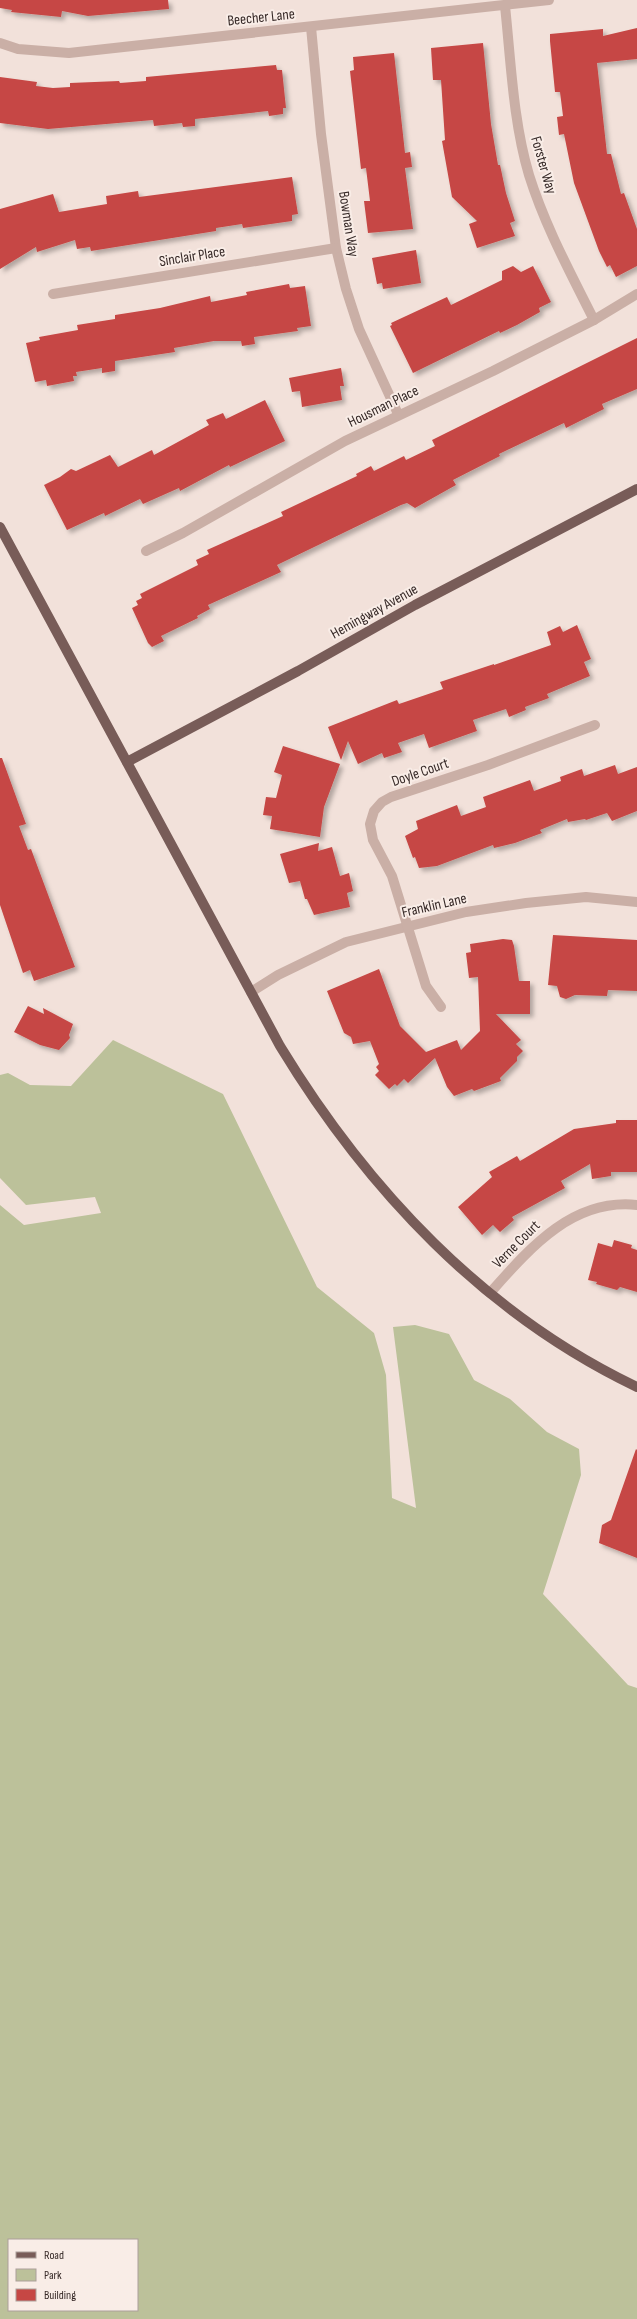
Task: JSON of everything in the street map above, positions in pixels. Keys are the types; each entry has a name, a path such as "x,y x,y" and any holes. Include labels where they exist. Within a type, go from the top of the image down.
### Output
{"main road":[{"name":"Hemingway Avenue","path":"127,762 298,670 415,604 637,489"},
{"path":"0,526 251,992 309,1094 365,1169 412,1221 490,1293 567,1347 637,1387"}],"street":[{"name":"Beecher Lane","path":"0,44 18,49 69,53 549,0"},
{"name":"Forster Way","path":"505,6 521,145 529,176 553,239 594,320"},
{"name":"Bowman Way","path":"311,27 321,134 336,248 346,289 359,329 398,414"},
{"name":"Sinclair Place","path":"53,294 336,248"},
{"name":"Housman Place","path":"146,551 183,533 286,474 398,414 493,371 594,320 637,294"},
{"name":"Doyle Court","path":"441,1007 426,986 406,926 392,876 373,840 370,824 374,811 391,797 488,765 595,725"},
{"name":"Franklin Lane","path":"251,992 278,975 346,942 466,912 526,903 586,897 637,902"},
{"name":"Verne Court","path":"490,1293 512,1268 553,1228 590,1210 623,1204 637,1205"}],"green space":[{"path":"113,1040 223,1094 317,1287 374,1333 386,1375 392,1498 416,1508 393,1327 415,1325 449,1334 474,1380 510,1399 547,1432 579,1449 581,1475 543,1594 628,1685 637,1688 637,2319 0,2319 0,1205 24,1225 101,1213 95,1197 26,1205 0,1178 0,1075 8,1073 30,1085 71,1086"}],"building":[{"path":"0,0 168,0 169,9 88,16 62,11 61,17 11,12 12,10 0,8"},
{"path":"637,28 637,59 597,63 607,154 611,154 621,194 624,193 637,229 637,266 616,277 610,265 607,267 599,251 574,183 564,134 559,135 557,117 563,116 560,92 555,92 550,34 603,29 603,36"},
{"path":"483,43 491,124 498,165 500,165 506,193 515,221 510,223 515,236 477,248 469,224 477,221 452,197 442,141 445,140 441,80 433,80 431,48"},
{"path":"394,53 405,153 410,152 412,167 405,168 413,229 368,233 364,201 370,201 366,168 361,169 350,71 354,70 353,57"},
{"path":"276,65 277,70 282,70 286,108 283,108 283,114 269,116 268,111 195,119 195,126 183,127 182,123 154,126 153,120 48,129 0,123 0,77 37,82 36,86 53,88 70,87 70,83 119,81 120,83 146,81 146,77"},
{"path":"292,177 298,214 292,215 292,221 243,228 242,224 216,228 216,231 91,251 90,247 77,249 75,240 37,252 36,247 0,269 0,209 53,194 59,212 107,204 106,196 138,191 139,197"},
{"path":"416,250 421,283 383,289 382,283 377,284 372,258"},
{"path":"513,266 521,272 533,266 551,302 539,308 540,312 517,325 500,333 499,331 413,373 390,326 392,325 391,323 447,297 451,305 502,280 502,271"},
{"path":"289,284 290,288 305,286 311,326 297,328 298,331 254,337 255,344 242,346 241,341 214,341 174,348 175,352 115,361 115,371 102,373 102,368 76,372 77,376 73,376 74,381 47,386 46,380 35,382 26,343 40,340 39,337 78,330 77,325 115,319 115,315 160,308 210,296 211,302 247,295 246,292"},
{"path":"637,338 637,389 602,404 604,409 566,428 564,423 499,454 500,456 453,480 456,485 415,508 407,503 401,505 277,565 281,572 208,605 210,609 197,616 198,618 161,636 164,641 152,647 148,643 132,608 138,605 136,601 142,598 140,594 198,565 196,560 209,554 207,550 283,516 281,512 357,476 356,474 371,466 374,471 404,456 406,460 435,446 432,440"},
{"path":"341,368 344,386 340,386 342,400 302,407 300,391 292,392 289,378"},
{"path":"265,400 285,441 230,467 229,465 180,491 179,488 143,504 140,499 105,516 104,513 67,530 44,485 60,477 71,469 76,471 110,455 118,467 152,450 154,455 209,425 206,420 223,413 226,419"},
{"path":"577,625 591,659 584,662 590,676 547,694 549,698 525,707 526,710 509,717 506,709 473,720 477,731 429,748 424,734 398,743 402,752 384,758 382,753 358,764 348,741 341,760 328,727 397,700 399,704 443,689 440,682 551,645 547,632 560,626 563,632"},
{"path":"283,746 340,764 324,807 320,837 270,829 272,816 263,815 266,797 276,798 282,775 274,772"},
{"path":"0,758 2,758 26,824 19,826 28,850 31,849 75,967 34,981 30,970 23,973 0,905"},
{"path":"615,765 618,774 637,767 637,811 612,821 607,813 586,820 568,822 567,819 540,830 542,833 515,843 494,848 493,845 437,866 419,868 415,857 413,858 405,836 418,829 416,821 457,805 461,816 486,807 483,797 530,780 534,791 561,781 560,777 582,769 584,776"},
{"path":"319,843 318,851 332,847 340,876 349,873 353,891 347,893 350,907 314,915 307,899 305,899 300,881 289,883 280,854"},
{"path":"553,935 637,940 637,991 608,990 607,996 575,995 566,999 560,997 557,986 548,985"},
{"path":"503,939 512,940 519,981 530,981 530,1014 496,1014 521,1040 516,1044 523,1051 517,1057 517,1061 500,1078 501,1081 474,1091 472,1089 454,1096 447,1087 435,1058 408,1083 404,1079 397,1086 395,1084 389,1089 375,1075 379,1071 376,1067 379,1064 370,1041 353,1044 351,1037 344,1033 327,991 379,969 400,1026 426,1052 457,1040 461,1050 480,1031 478,977 469,978 466,953 471,952 470,944"},
{"path":"28,1006 44,1014 43,1008 73,1024 69,1035 70,1038 59,1050 40,1045 14,1032"},
{"path":"616,1120 637,1120 637,1172 611,1172 611,1176 592,1179 590,1164 561,1181 565,1188 512,1217 514,1220 500,1232 493,1225 482,1235 458,1207 492,1177 489,1172 517,1156 520,1161 574,1129 616,1123"},
{"path":"614,1240 632,1245 631,1248 637,1250 637,1292 620,1287 617,1290 588,1280 598,1243 612,1247"},
{"path":"636,1449 637,1558 599,1543 602,1525 611,1520"}]}
